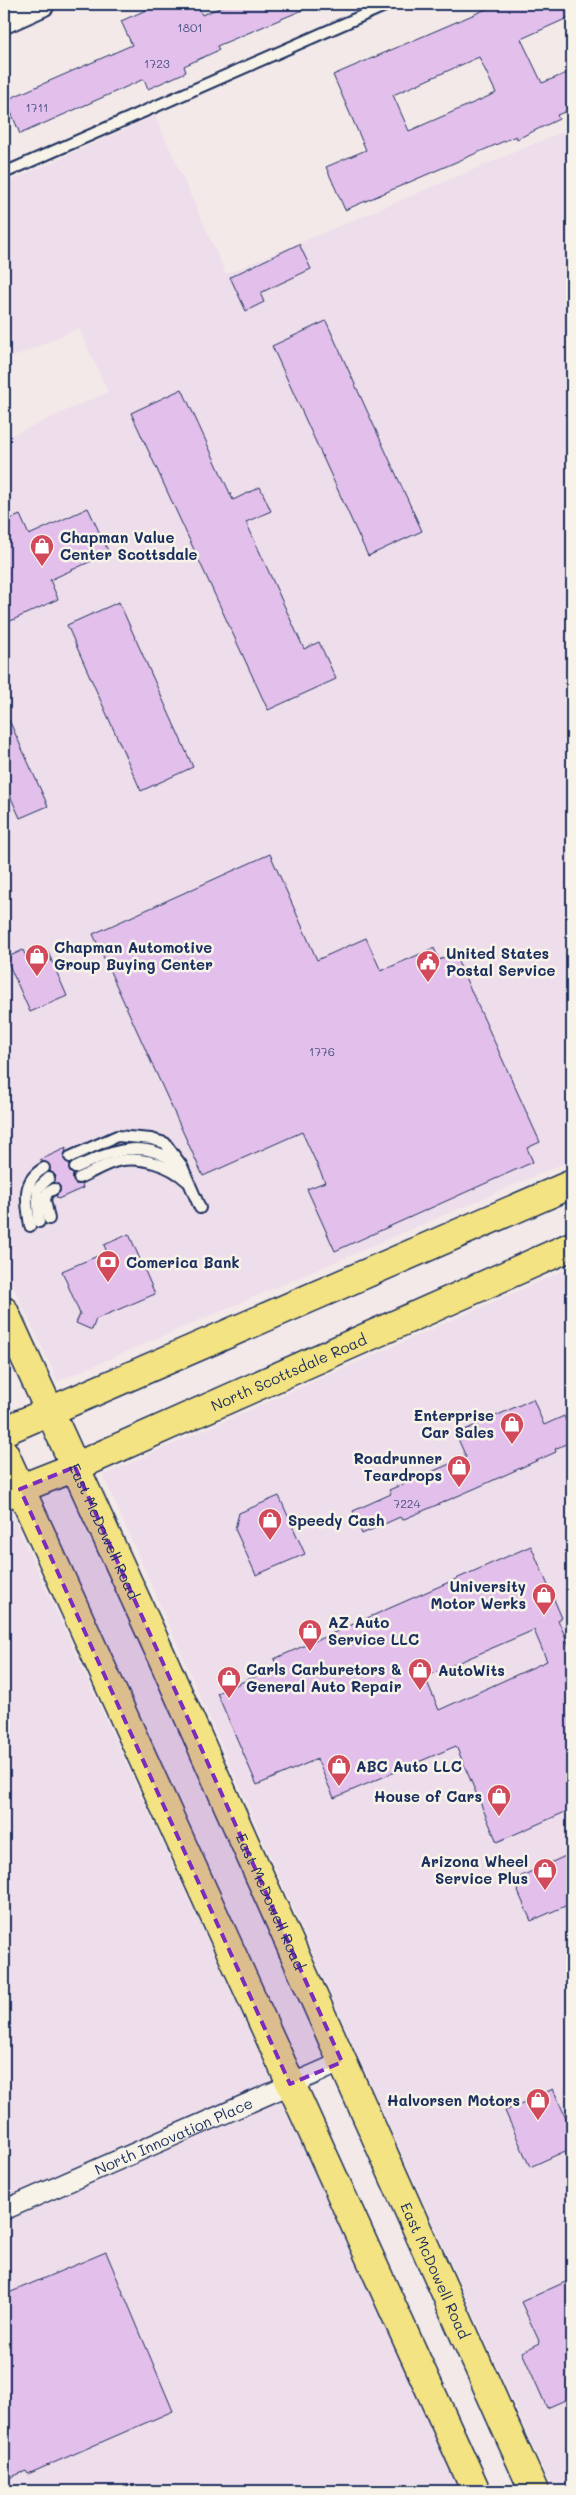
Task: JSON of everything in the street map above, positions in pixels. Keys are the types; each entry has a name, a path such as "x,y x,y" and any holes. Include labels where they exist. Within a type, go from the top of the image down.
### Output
{"main road":[{"path":"4,1431 572,1184"},
{"name":"North Scottsdale Road","path":"12,1492 75,1467 572,1246"},
{"name":"East McDowell Road","path":"4,1312 534,2491"},
{"path":"4,1452 12,1492 290,2084 476,2491"}],"street":[{"path":"4,21 42,4"},
{"name":"North Innovation Place","path":"4,2210 342,2062"}],"lane":[{"path":"4,173 389,4"},
{"path":"70,1157 108,1140 126,1136 165,1143 182,1166 200,1208"},
{"path":"74,1168 114,1151 134,1148 168,1156 182,1166"},
{"path":"79,1178 118,1161 140,1160 166,1167 189,1183"},
{"path":"40,1222 28,1208 29,1181 34,1174 44,1168"},
{"path":"40,1222 36,1196 37,1189 49,1178"},
{"path":"40,1222 47,1193 54,1189"}],"highlighted area":[{"path":"75,1467 342,2062 290,2084 20,1489"}],"shaded area":[{"path":"155,116 226,274 572,128 572,1160 58,1381 4,1267 4,439 108,392 79,328 4,361 4,184"},
{"path":"572,1267 572,2491 553,2491 348,2033 103,1475"},
{"path":"11,1513 460,2491 4,2491 4,1516"}],"building":[{"path":"160,4 197,4 202,15 229,4 317,4 217,46 219,50 184,66 186,72 148,89 144,79 20,134 6,100 132,45 121,21"},
{"path":"498,4 572,4 572,16 521,39 542,83 572,71 572,109 557,115 559,119 517,139 516,136 345,210 326,167 366,150 333,75","holes":["479,57 496,93 409,131 393,95"]},
{"path":"299,244 311,269 260,293 264,302 246,311 230,277"},
{"path":"326,321 422,531 368,556 272,346"},
{"path":"182,389 233,500 260,487 271,511 246,522 304,649 319,642 336,679 268,710 131,413"},
{"name":"Chapman Value Center Scottsdale","path":"88,508 109,553 50,580 58,599 4,624 4,522 20,515 29,535"},
{"path":"119,602 193,767 141,791 67,625"},
{"path":"4,709 48,806 20,818 4,782"},
{"path":"270,854 317,960 366,938 381,971 434,948 439,960 454,953 540,1142 527,1148 533,1162 335,1251 307,1189 325,1182 302,1132 203,1176 93,934"},
{"name":"Chapman Automotive Group Buying Center","path":"23,950 27,959 47,950 67,996 30,1012 6,958"},
{"path":"66,1148 64,1159 70,1164 69,1170 73,1174 75,1184 82,1184 83,1188 58,1199 56,1196 60,1192 60,1186 54,1182 56,1176 50,1171 49,1164 40,1160"},
{"name":"Comerica Bank","path":"129,1234 155,1294 96,1319 92,1330 76,1323 80,1314 62,1271 107,1252 104,1245"},
{"path":"533,1399 544,1425 564,1416 572,1435 572,1441 555,1449 556,1452 476,1488 402,1520 400,1517 362,1534 353,1511 391,1494 389,1490 466,1457 456,1434"},
{"name":"Speedy Cash","path":"279,1496 305,1554 256,1575 235,1529 239,1513"},
{"path":"531,1546 562,1618 558,1620 572,1652 572,1809 497,1842 456,1746 334,1798 317,1759 257,1785 217,1693 277,1667 274,1659","holes":["534,1630 547,1661 439,1710 425,1677"]},
{"name":"Arizona Wheel Service Plus","path":"572,1853 572,1903 531,1921 513,1880"},
{"name":"Halvorsen Motors","path":"553,2089 572,2131 572,2148 530,2167 505,2111"},
{"path":"106,2252 173,2411 28,2474 26,2471 4,2480 4,2295"},
{"path":"572,2279 572,2397 547,2408 522,2352 540,2343 521,2302"}],"place":[{"name":"Chapman Value Center Scottsdale","path":"42,567"},
{"name":"Chapman Automotive Group Buying Center","path":"37,977"},
{"name":"United States Postal Service","path":"428,983"},
{"name":"Comerica Bank","path":"108,1283"},
{"name":"Enterprise Car Sales","path":"512,1445"},
{"name":"Roadrunner Teardrops","path":"459,1488"},
{"name":"Speedy Cash","path":"270,1541"},
{"name":"University Motor Werks","path":"544,1616"},
{"name":"AZ Auto Service LLC","path":"310,1652"},
{"name":"AutoWits","path":"420,1691"},
{"name":"Carls Carburetors & General Auto Repair","path":"229,1699"},
{"name":"ABC Auto LLC","path":"339,1787"},
{"name":"House of Cars","path":"499,1817"},
{"name":"Arizona Wheel Service Plus","path":"545,1891"},
{"name":"Halvorsen Motors","path":"538,2121"}]}
